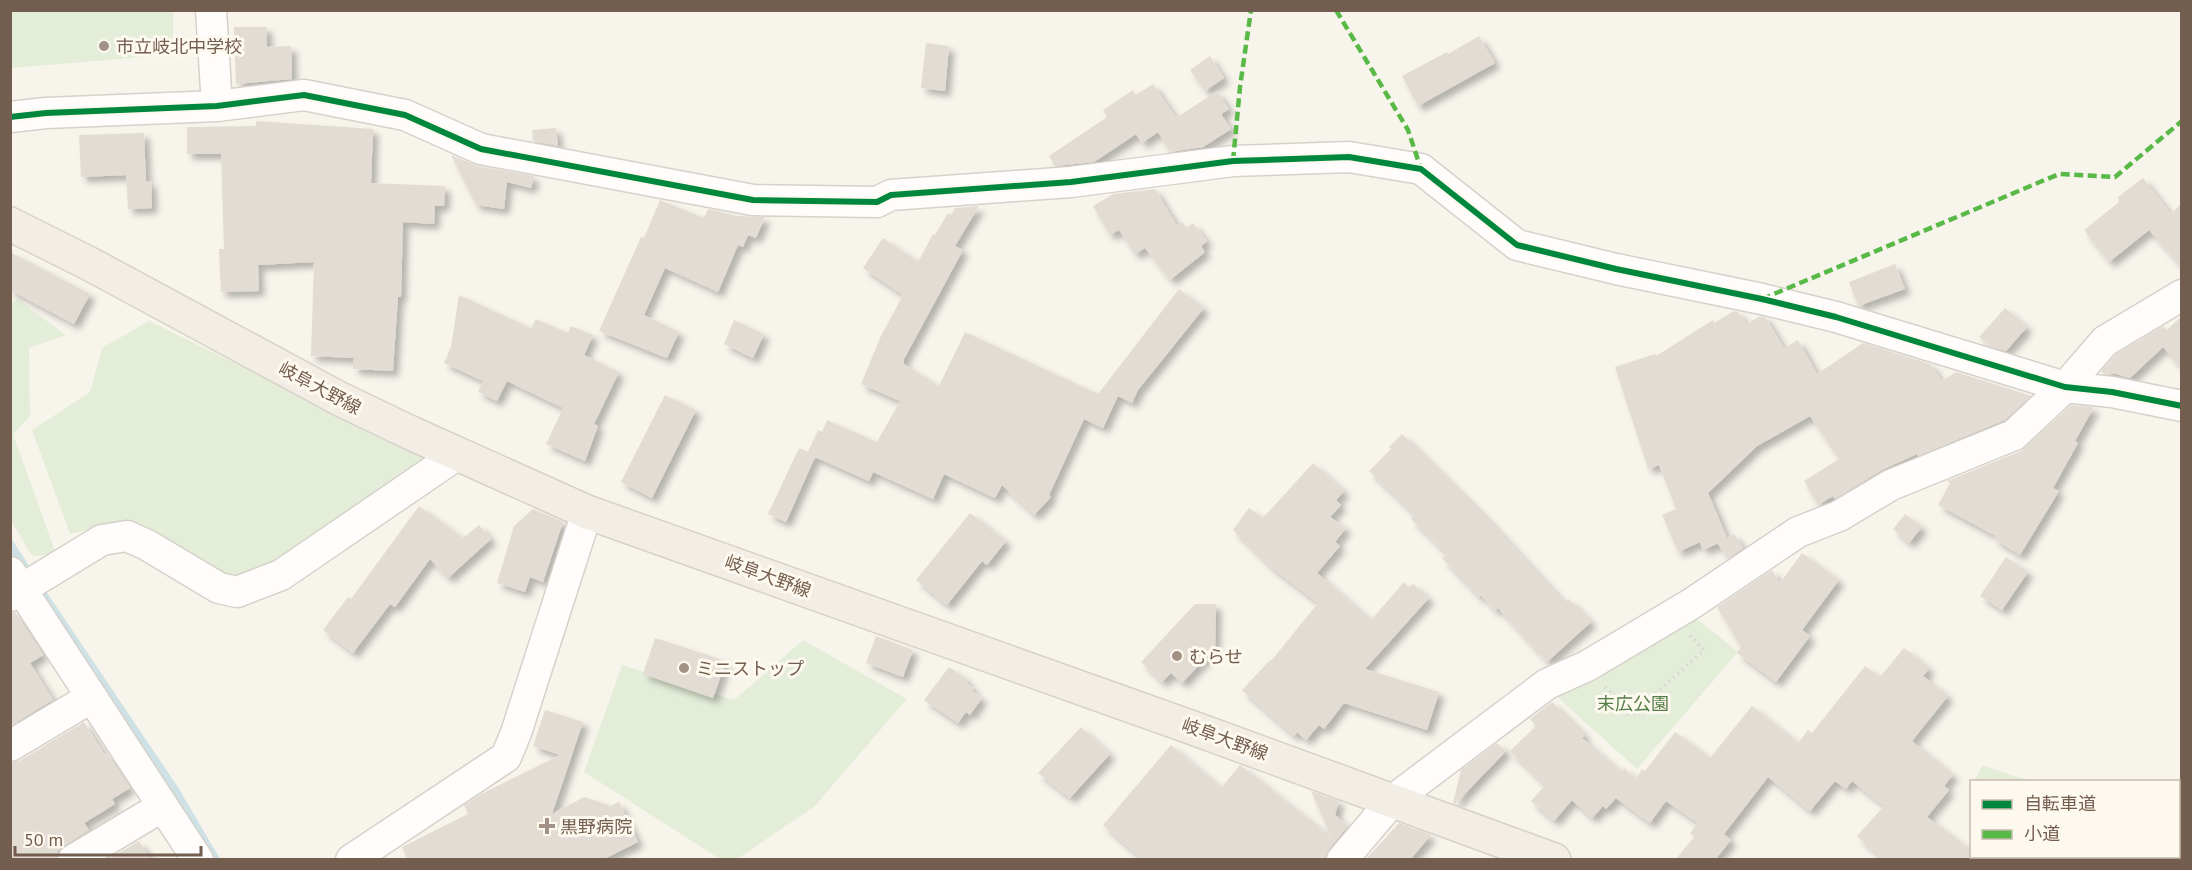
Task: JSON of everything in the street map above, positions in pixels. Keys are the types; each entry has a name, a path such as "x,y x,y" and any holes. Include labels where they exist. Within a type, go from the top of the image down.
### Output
{"main road":[{"name":"岐阜大野線","path":"10,224 90,264 339,399 587,512 1393,800 1554,860"}],"street":[{"path":"211,10 218,106"},
{"path":"10,117 46,113 218,106 303,95 405,115 481,149 753,200 877,202 891,195 1071,182 1233,161 1349,157 1421,169 1517,245 1836,317 2065,387 2112,392 2181,406"},
{"path":"1342,860 1393,800 1547,684 1587,666 1691,604 1798,532 1839,516 1891,485 2014,435 2065,387 2105,341 2181,295"},
{"path":"198,860 92,697 14,586 102,540 127,536 147,545 219,588 237,592 281,574 458,454"},
{"path":"351,860 506,757 516,733 587,512"},
{"path":"10,746 92,697"},
{"path":"73,860 163,806"}],"path":[{"path":"1587,666 1631,716 1704,650 1686,629"},
{"path":"1606,688 1615,682"}],"green space":[{"path":"11,10 173,11 173,38 144,57 11,68"},
{"path":"17,299 66,335 29,348 30,416 13,434 56,554 32,556 11,520 10,304"},
{"path":"149,321 431,459 274,563 237,582 121,522 70,534 32,430 90,392 102,348"},
{"name":"末広公園","path":"1690,613 1738,652 1637,769 1556,696"},
{"path":"803,640 907,699 814,807 737,859 720,859 584,772 622,665 734,700"},
{"path":"1982,765 2026,780 1975,780"}],"building":[{"path":"234,27 267,27 267,47 291,46 292,79 236,84"},
{"path":"1479,36 1495,63 1418,106 1402,76"},
{"path":"926,43 949,46 945,91 921,88"},
{"path":"1210,56 1224,78 1205,91 1190,70"},
{"path":"1153,84 1176,118 1217,91 1229,109 1221,114 1231,129 1203,147 1170,152 1158,132 1142,143 1136,134 1094,162 1055,166 1049,156 1107,117 1103,110 1133,90 1136,95"},
{"path":"256,121 373,129 371,183 445,186 444,206 435,206 434,224 403,222 401,297 398,297 393,371 353,369 354,358 311,356 314,262 258,265 259,291 221,292 219,249 224,249 221,154 187,154 187,127 256,126"},
{"path":"556,128 558,146 533,141 532,130"},
{"path":"144,133 146,182 151,181 152,208 128,209 126,175 81,177 79,135"},
{"path":"451,155 478,166 534,176 531,188 507,182 504,209 476,205"},
{"path":"2143,178 2171,214 2181,204 2181,266 2149,230 2109,262 2084,230 2119,202 2118,197"},
{"path":"1155,189 1177,226 1182,222 1187,228 1193,223 1207,241 1201,246 1205,252 1170,280 1145,248 1135,254 1119,230 1110,235 1093,206 1113,194"},
{"path":"660,200 704,218 708,209 737,216 765,217 756,238 748,235 743,247 738,245 718,292 665,268 644,315 679,332 667,358 599,331"},
{"path":"979,206 955,246 963,250 904,359 904,364 939,386 965,332 1098,394 1179,289 1204,308 1138,390 1132,403 1118,396 1103,428 1084,419 1049,495 1051,497 1034,515 1002,485 995,498 944,474 933,499 873,472 869,481 815,457 786,522 768,514 799,448 808,452 818,430 822,432 827,420 877,442 900,401 861,384 880,338 903,295 863,268 883,238 918,262 933,234 935,235 948,213 951,215 955,208"},
{"path":"10,252 90,294 74,324 10,290"},
{"path":"1895,264 1905,289 1858,306 1849,282"},
{"path":"459,295 531,328 536,319 568,333 571,326 593,335 584,355 619,372 594,424 598,426 585,461 546,444 563,408 507,381 497,401 478,392 483,381 444,363 451,347"},
{"path":"2005,308 2027,327 2006,351 1989,346 1979,337"},
{"path":"1734,311 1738,312 1747,324 1760,316 1765,317 1784,348 1798,340 1817,374 1863,343 1930,364 1942,381 1956,372 2031,396 2005,420 1918,456 1917,454 1882,470 1835,499 1833,496 1818,505 1804,481 1839,459 1810,416 1757,446 1708,493 1727,538 1734,534 1743,548 1728,559 1718,544 1721,542 1703,550 1700,542 1678,552 1662,515 1676,509 1659,465 1648,469 1615,367 1655,354 1656,356 1713,320 1714,323"},
{"path":"2181,317 2181,367 2163,347 2130,378 2113,373 2104,374 2101,371 2116,354 2163,326 2167,330"},
{"path":"734,320 764,334 753,358 724,344"},
{"path":"665,395 696,410 652,498 621,482"},
{"path":"2071,405 2094,407 2075,441 2078,443 2053,488 2059,491 2020,555 1994,539 1996,536 1938,505 1950,483 1947,481 2021,451"},
{"path":"1402,434 1482,513 1565,603 1569,599 1591,622 1547,662 1498,608 1495,611 1481,595 1479,597 1442,558 1447,554 1411,519 1415,515 1369,471"},
{"path":"1313,463 1344,491 1336,500 1341,505 1330,517 1346,528 1335,542 1340,546 1317,573 1371,620 1404,582 1409,587 1413,584 1429,598 1365,669 1439,692 1427,730 1344,703 1324,729 1319,725 1306,740 1297,732 1294,736 1242,690 1271,661 1318,603 1272,568 1233,530 1249,508 1263,518"},
{"path":"419,506 463,538 479,525 491,539 448,578 430,559 395,607 390,604 353,653 323,630 348,597 351,599"},
{"path":"533,509 563,522 543,582 530,577 525,592 497,583 514,526"},
{"path":"970,513 1006,541 987,565 982,561 947,605 916,580"},
{"path":"1905,514 1922,527 1909,543 1893,529"},
{"path":"1802,553 1839,580 1802,630 1810,636 1776,682 1737,653 1741,647 1717,607 1772,570 1780,583"},
{"path":"2006,557 2028,572 2002,610 1980,596"},
{"name":"むらせ","path":"1195,604 1216,604 1215,648 1182,683 1171,673 1162,682 1141,662"},
{"path":"15,612 43,655 30,663 53,700 10,726 10,613"},
{"path":"876,636 913,650 903,677 866,663"},
{"name":"ミニストップ","path":"655,638 726,661 713,698 643,674"},
{"path":"1904,648 1927,666 1929,669 1923,676 1948,696 1912,741 1953,775 1944,786 1949,790 1927,817 1970,849 1970,858 1984,860 1884,860 1857,836 1884,806 1852,781 1846,789 1835,781 1810,811 1768,777 1724,834 1731,840 1715,860 1675,860 1694,837 1690,833 1698,823 1666,801 1650,823 1616,798 1606,809 1603,806 1592,818 1572,800 1554,821 1531,801 1545,785 1510,751 1536,726 1530,719 1552,702 1585,735 1582,738 1621,772 1624,768 1636,779 1642,769 1645,771 1675,732 1710,758 1752,706 1798,743 1808,730 1812,733 1865,666 1880,677"},
{"path":"949,667 968,680 966,683 974,688 972,691 982,698 970,715 966,712 958,723 924,700"},
{"name":"黒野病院","path":"545,710 583,722 552,814 584,797 611,806 619,802 638,842 602,860 408,860 402,847 468,814 464,805 483,793 560,755 533,746"},
{"path":"84,722 130,788 112,799 115,804 84,823 89,830 58,851 56,860 10,860 10,763 19,761"},
{"path":"1081,727 1110,754 1070,798 1038,773"},
{"path":"1497,743 1506,751 1455,804 1453,803 1461,770"},
{"path":"1171,745 1221,788 1240,765 1331,837 1311,791 1339,801 1335,815 1348,826 1329,849 1325,860 1143,860 1103,825"},
{"path":"1399,823 1431,835 1410,860 1365,860"},
{"path":"139,841 151,860 107,860"}],"waterway":[{"path":"10,544 31,576"},
{"path":"37,585 175,790 216,860"}],"marked path":[{"path":"1233,161 1240,87 1251,10"},
{"path":"1336,10 1408,130 1421,169"},
{"path":"1762,299 2059,174 2115,177 2182,121"}],"cycle path":[{"path":"10,117 46,113 217,106 304,95 405,115 481,149 753,200 877,202 891,195 1071,182 1233,161 1349,157 1421,169 1517,245 1836,317 2065,387 2112,392 2182,406"}],"place":[{"name":"市立岐北中学校","path":"104,46"},
{"name":"むらせ","path":"1177,656"},
{"name":"ミニストップ","path":"684,668"},
{"name":"黒野病院","path":"547,826"}]}
